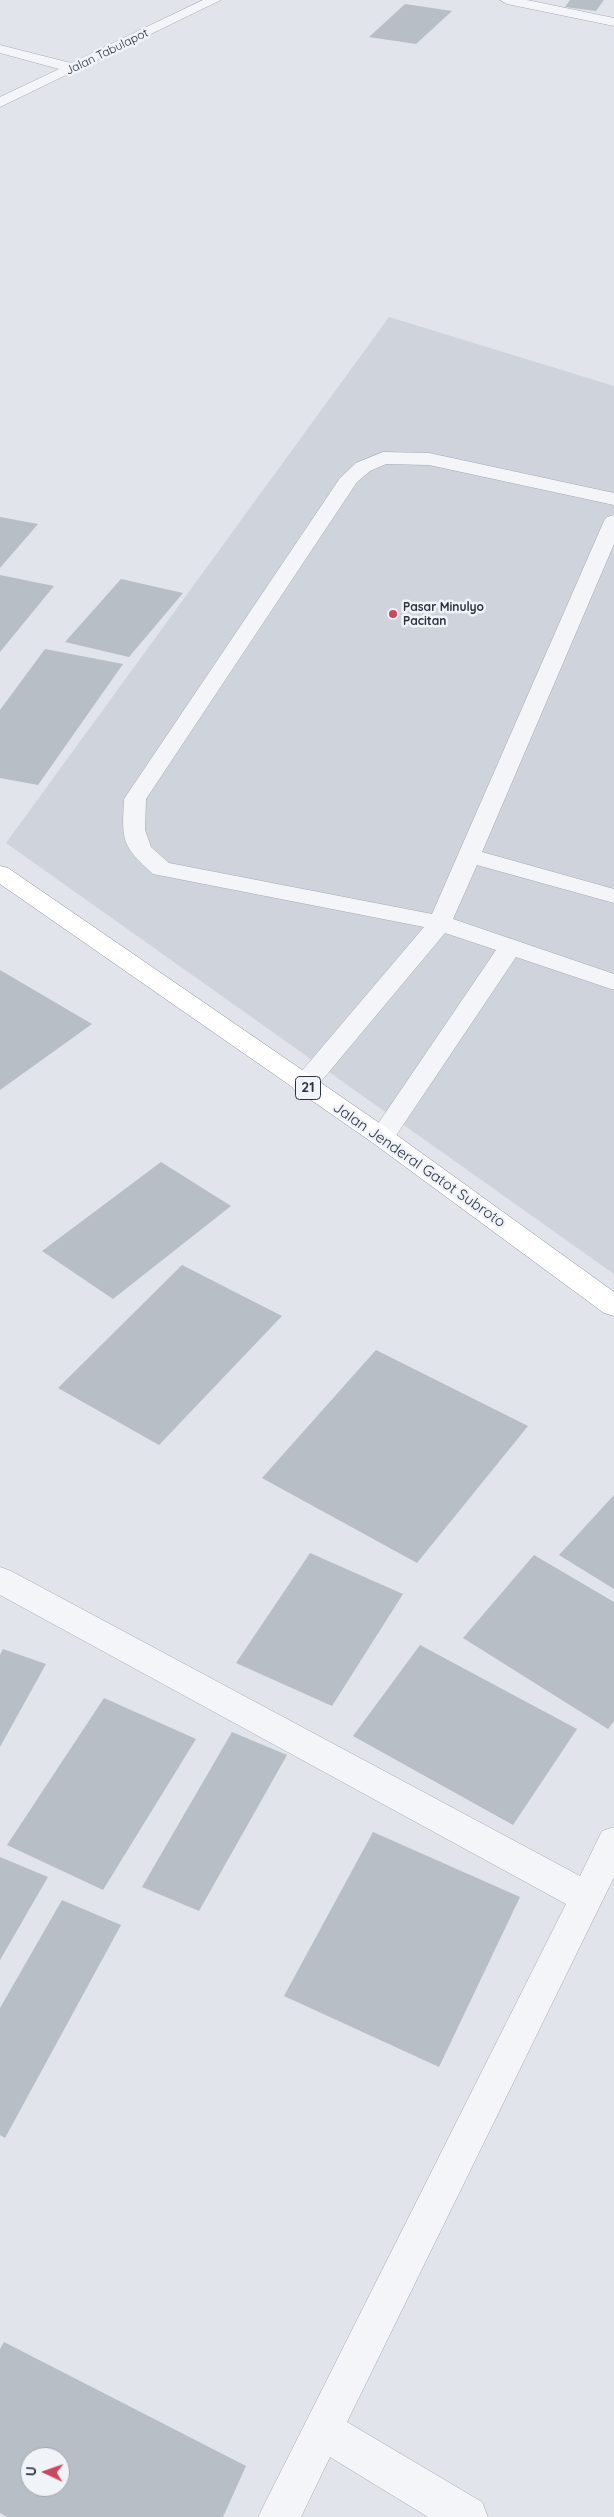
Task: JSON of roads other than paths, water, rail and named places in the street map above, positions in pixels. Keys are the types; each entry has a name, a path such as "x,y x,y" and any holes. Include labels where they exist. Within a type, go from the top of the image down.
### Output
{"highway":[{"name":"Jalan Jenderal Gatot Subroto","path":"0,873 382,1137 614,1306"}],"street":[{"name":"Jalan Tabulapot","path":"0,103 214,0"},
{"path":"507,0 614,22"},
{"path":"0,49 73,68"},
{"path":"614,499 429,459 383,458 363,467 350,478 135,799 134,830 140,850 161,869 440,923 614,982"},
{"path":"304,1084 440,923 614,521"},
{"path":"468,855 614,896"},
{"path":"382,1137 511,947"},
{"path":"0,1580 586,1898"},
{"path":"279,2517 614,1842"},
{"path":"322,2430 467,2517"}],"place":[{"name":"Pasar Minulyo Pacitan","path":"393,614"}]}
